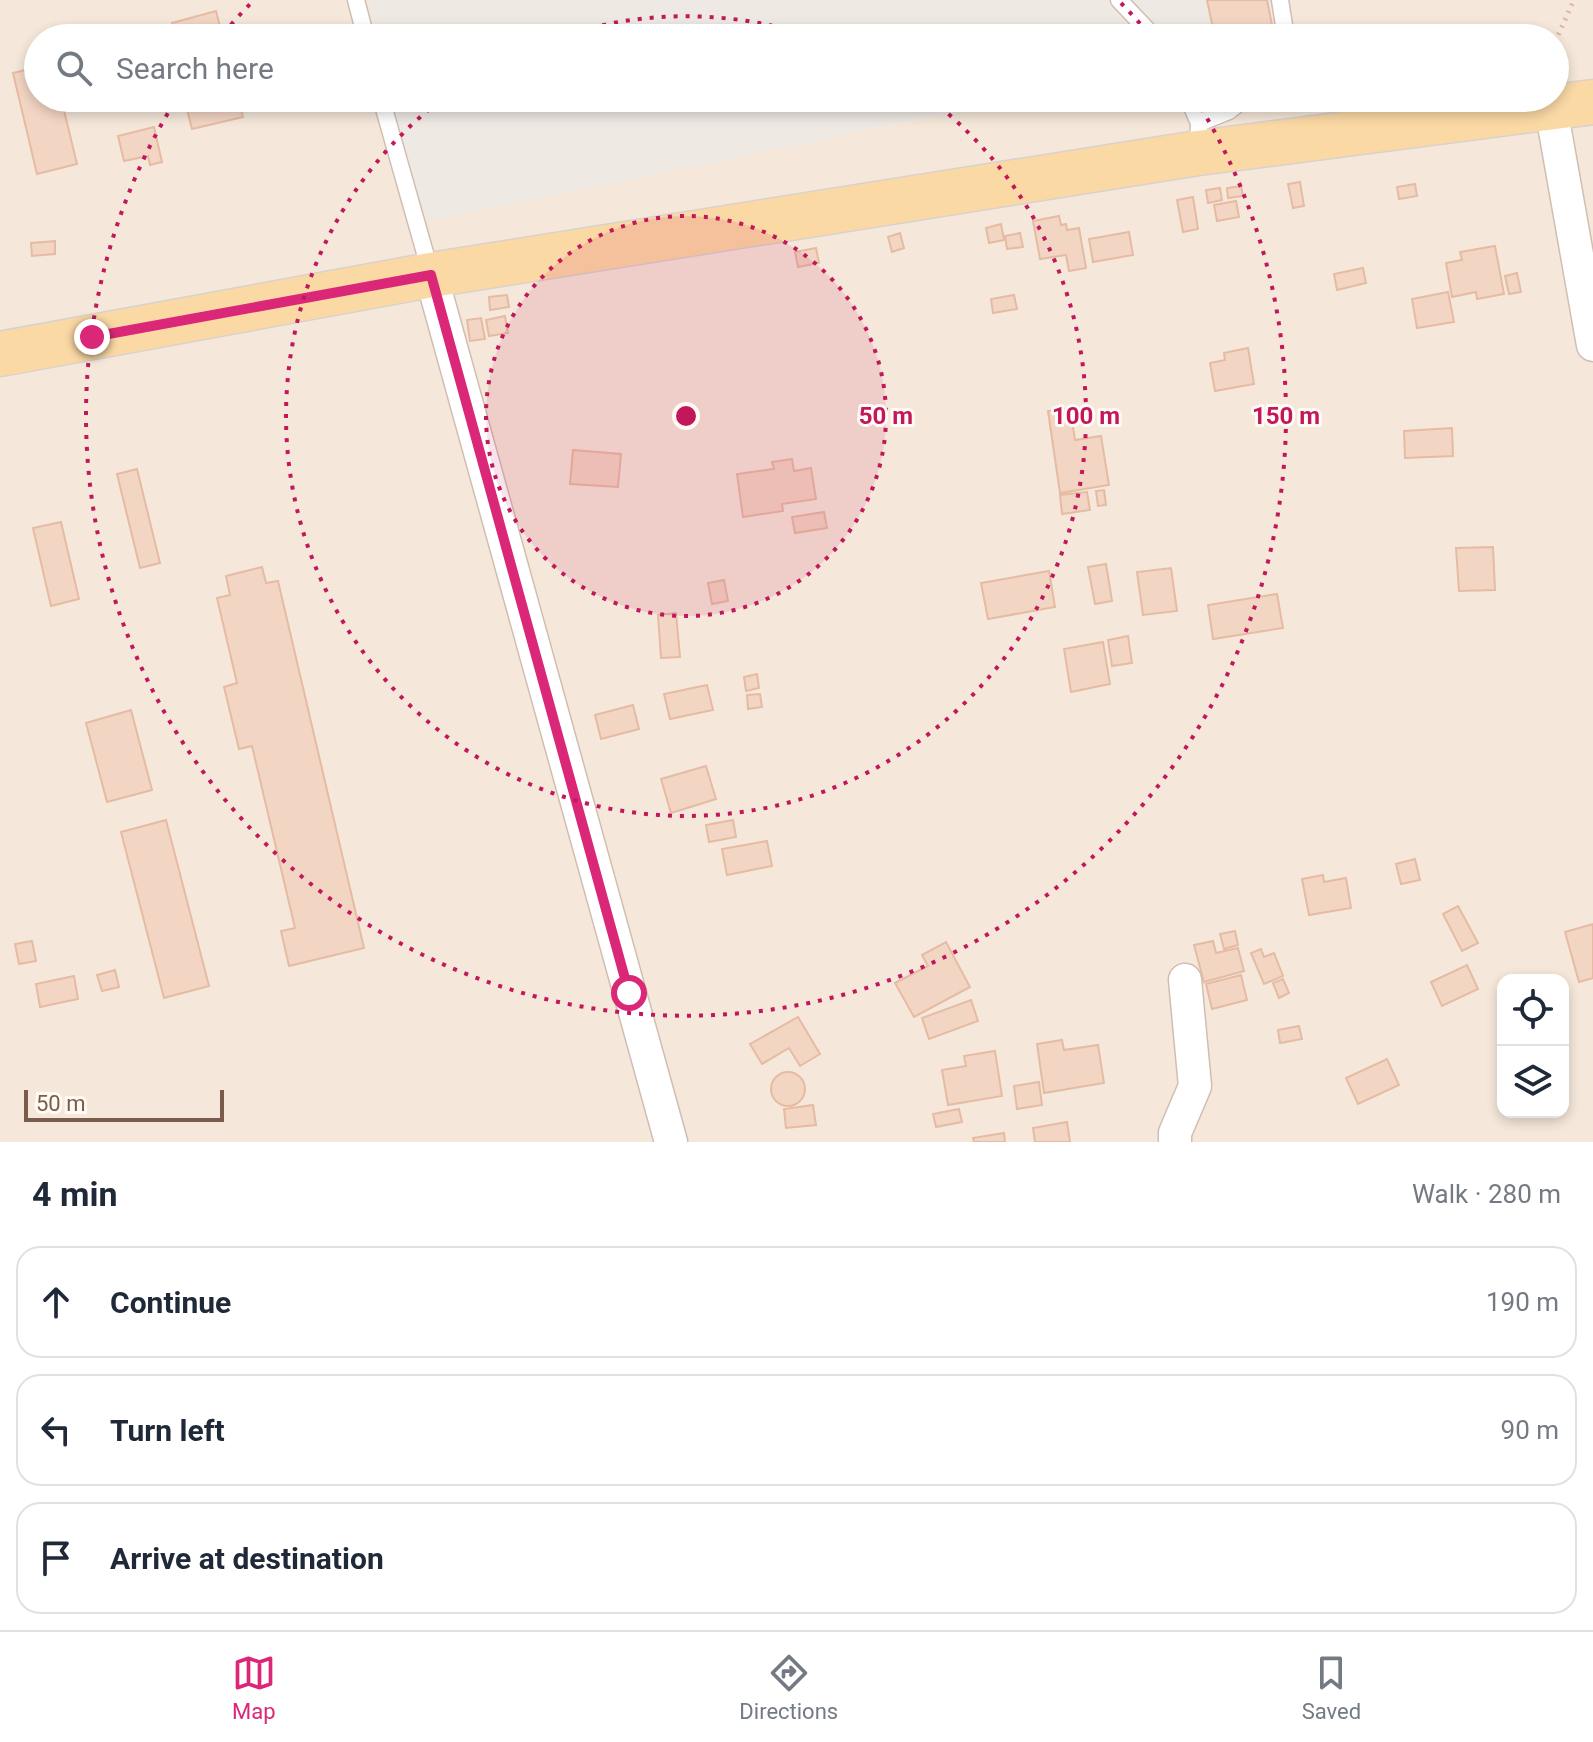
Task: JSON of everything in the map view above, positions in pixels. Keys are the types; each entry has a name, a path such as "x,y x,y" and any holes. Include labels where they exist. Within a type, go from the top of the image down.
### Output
{"main road":[{"path":"0,354 1198,138 1493,112"}],"street":[{"path":"1572,105 1593,345"},
{"path":"431,275 671,1142"},
{"path":"1175,1142 1175,1133 1195,1086 1185,980"}],"lane":[{"path":"356,0 362,24"},
{"path":"1119,0 1142,24"},
{"path":"1280,0 1284,24"},
{"path":"385,112 431,275"},
{"path":"1192,112 1198,138 1228,112"}],"path":[{"path":"1563,24 1574,0"}],"shaded area":[{"path":"0,0 368,0 374,24 24,24 24,112 396,112 424,221 956,112 1569,112 1569,24 1277,24 1272,0 1593,0 1593,1142 0,1142"},
{"path":"368,0 1272,0 1277,24 374,24"},
{"path":"396,112 956,112 423,222"}],"building":[{"path":"1207,0 1267,0 1272,24 1212,24"},
{"path":"216,11 219,24 172,24"},
{"path":"24,70 24,112 64,112 77,164 37,174 13,73"},
{"path":"188,112 242,112 243,117 192,129"},
{"path":"154,127 162,162 150,165 148,156 124,161 118,136"},
{"path":"1300,182 1304,206 1293,208 1288,184"},
{"path":"1415,184 1417,196 1399,199 1397,187"},
{"path":"1241,186 1243,196 1228,198 1227,188"},
{"path":"1220,188 1222,200 1208,203 1206,190"},
{"path":"1193,197 1198,229 1183,232 1177,200"},
{"path":"1236,201 1239,217 1217,221 1214,205"},
{"path":"1059,216 1061,225 1066,224 1067,230 1079,228 1086,268 1069,271 1066,255 1040,259 1033,221"},
{"path":"1001,224 1004,240 989,243 986,228"},
{"path":"1129,232 1133,255 1093,262 1089,239"},
{"path":"900,233 904,248 892,252 888,237"},
{"path":"1020,233 1023,247 1007,249 1005,236"},
{"path":"55,241 55,254 32,256 31,243"},
{"path":"1495,246 1504,294 1477,299 1476,292 1452,297 1446,263 1462,260 1460,252"},
{"path":"816,248 819,263 798,267 795,252"},
{"path":"1363,268 1366,283 1337,290 1334,274"},
{"path":"1517,273 1521,292 1509,294 1505,276"},
{"path":"1448,292 1454,322 1417,328 1412,299"},
{"path":"507,295 509,307 490,310 489,297"},
{"path":"1014,295 1017,309 993,313 991,299"},
{"path":"505,316 508,333 489,336 486,320"},
{"path":"481,318 485,339 470,341 467,320"},
{"path":"1248,348 1254,384 1215,391 1210,363 1225,360 1224,353"},
{"path":"1070,408 1075,440 1101,436 1109,485 1060,493 1048,411"},
{"path":"1452,428 1453,456 1405,458 1404,431"},
{"path":"573,450 621,454 618,487 570,484"},
{"path":"792,459 794,471 811,468 816,499 782,504 783,511 743,517 737,474 774,469 772,462"},
{"path":"137,469 160,563 140,568 117,474"},
{"path":"1104,490 1106,505 1098,506 1096,491"},
{"path":"1087,492 1090,510 1062,514 1060,495"},
{"path":"824,512 827,528 795,533 792,517"},
{"path":"61,522 79,599 51,606 33,528"},
{"path":"1493,547 1495,590 1459,591 1456,548"},
{"path":"1106,564 1112,601 1095,604 1088,567"},
{"path":"262,567 266,583 278,581 364,948 289,966 281,931 295,928 252,746 239,749 224,687 237,683 217,598 230,595 226,576"},
{"path":"1171,568 1177,611 1143,615 1137,572"},
{"path":"1049,571 1055,607 988,619 981,583"},
{"path":"724,580 728,601 712,604 708,583"},
{"path":"1277,594 1283,628 1213,639 1208,605"},
{"path":"676,613 680,657 661,658 658,615"},
{"path":"1128,636 1132,663 1112,666 1108,640"},
{"path":"1103,642 1110,684 1071,692 1064,649"},
{"path":"757,674 759,688 746,691 744,677"},
{"path":"707,685 713,710 670,719 664,694"},
{"path":"760,694 762,707 748,709 747,695"},
{"path":"633,705 639,729 601,739 595,715"},
{"path":"131,710 152,790 107,802 86,723"},
{"path":"706,766 716,799 671,813 661,779"},
{"path":"166,820 209,986 164,998 121,832"},
{"path":"733,820 736,837 709,842 706,825"},
{"path":"767,841 772,866 727,875 722,849"},
{"path":"1415,859 1420,880 1401,884 1396,864"},
{"path":"1323,875 1324,882 1346,878 1351,908 1309,915 1302,879"},
{"path":"1458,906 1478,943 1462,951 1443,914"},
{"path":"1593,924 1593,978 1579,982 1565,932"},
{"path":"1235,931 1238,945 1224,949 1220,934"},
{"path":"32,941 36,961 19,964 15,944"},
{"path":"1213,941 1216,953 1238,948 1244,971 1204,982 1194,945"},
{"path":"946,942 970,987 914,1017 895,983 928,966 922,955"},
{"path":"1261,949 1264,957 1274,953 1283,976 1264,984 1251,953"},
{"path":"1467,965 1478,989 1442,1006 1431,982"},
{"path":"115,970 119,987 102,991 97,975"},
{"path":"1241,975 1247,1000 1212,1009 1206,984"},
{"path":"74,976 78,999 40,1007 36,984"},
{"path":"1283,979 1289,993 1279,998 1273,983"},
{"path":"971,1000 978,1021 929,1039 922,1018"},
{"path":"798,1017 820,1054 800,1066 789,1048 762,1064 750,1044"},
{"path":"1299,1026 1302,1039 1280,1043 1278,1030"},
{"path":"1062,1040 1064,1050 1098,1045 1104,1083 1044,1093 1037,1044"},
{"path":"995,1051 1002,1096 948,1105 942,1070 966,1066 964,1056"},
{"path":"1387,1059 1399,1085 1358,1104 1346,1078"},
{"path":"788,1072 800,1077 805,1089 800,1101 788,1106 776,1101 771,1089 776,1077"},
{"path":"1039,1082 1042,1105 1017,1109 1014,1086"},
{"path":"813,1105 816,1125 786,1128 784,1109"},
{"path":"959,1109 962,1122 936,1127 933,1114"},
{"path":"1067,1122 1070,1142 1035,1142 1033,1128"},
{"path":"1004,1133 1005,1142 974,1142 973,1138"}],"route":[{"path":"92,337 431,275 629,993"}]}
